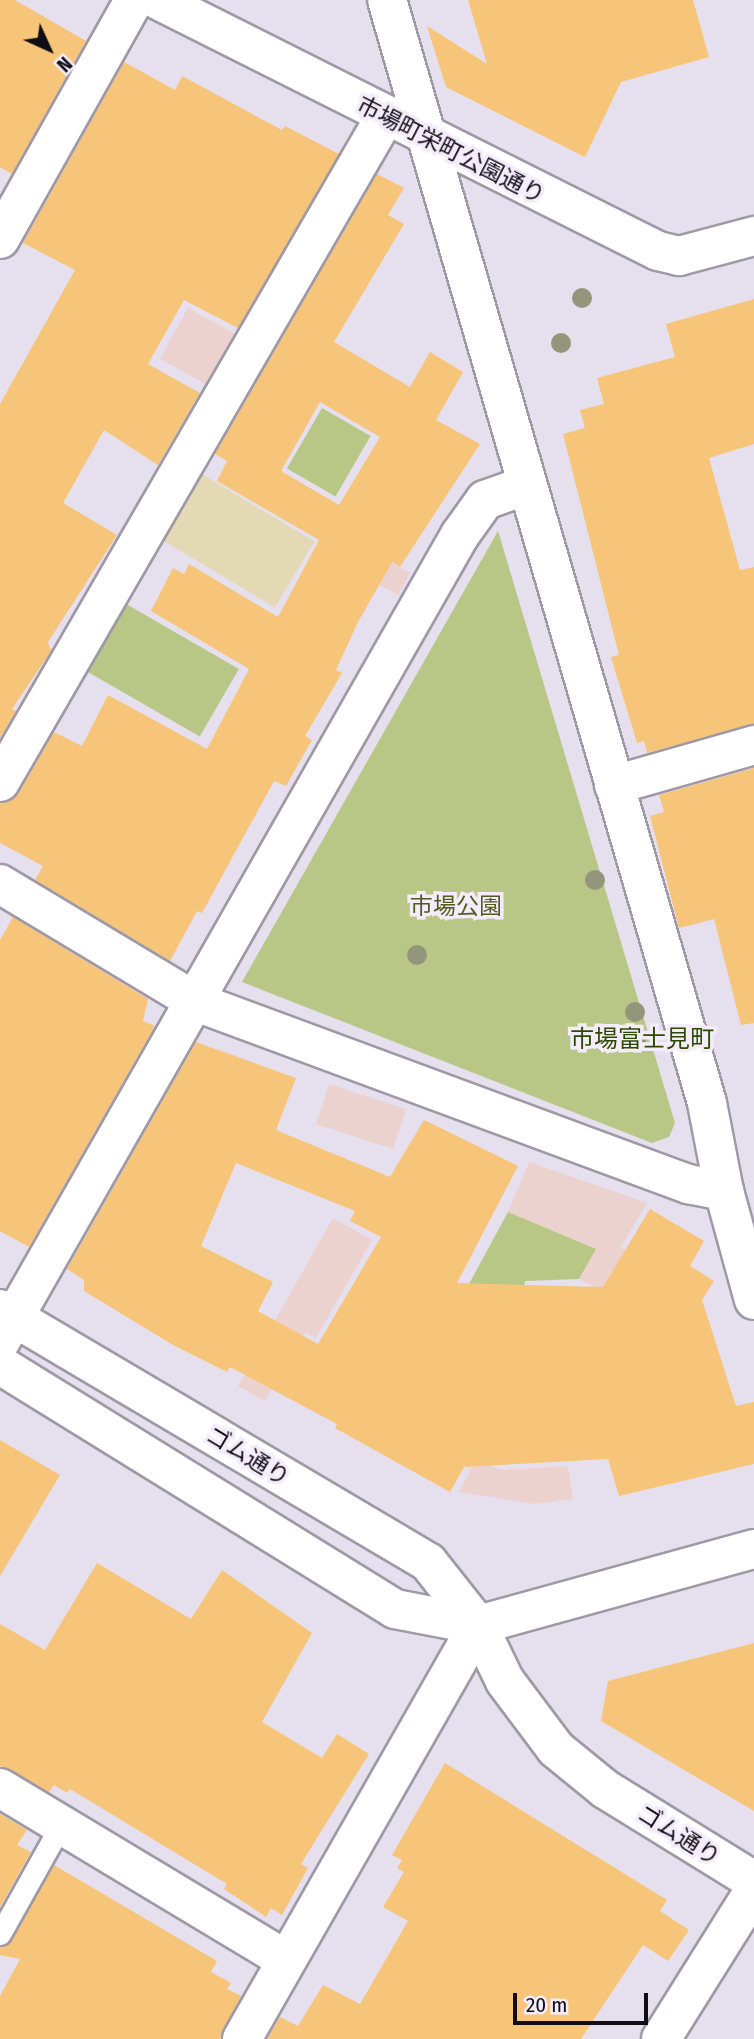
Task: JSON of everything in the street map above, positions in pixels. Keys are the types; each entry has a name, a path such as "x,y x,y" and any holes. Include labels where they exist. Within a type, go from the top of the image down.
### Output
{"street":[{"path":"0,239 134,0"},
{"name":"市場町栄町公園通り","path":"158,0 385,117 658,251 679,256 754,236"},
{"path":"387,0 424,136 707,1103 724,1191 754,1300"},
{"path":"0,782 385,117"},
{"path":"4,1323 197,1002 460,535 485,500 527,485"},
{"path":"614,785 754,745"},
{"path":"0,884 197,1002 662,1175 724,1191"},
{"name":"ゴム通り","path":"4,1323 428,1562 478,1625 505,1681 556,1749 606,1789 754,1881"},
{"path":"0,1365 395,1609 478,1625 754,1549"},
{"path":"242,2039 478,1625"},
{"path":"0,1788 286,1960"},
{"path":"661,2039 754,1891"}],"lane":[{"path":"0,1934 61,1825"}],"shaded area":[{"path":"188,308 240,337 212,388 160,359"},
{"path":"327,527 410,573 398,595 315,549"},
{"path":"329,1084 406,1109 393,1149 316,1124"},
{"path":"529,1162 647,1203 621,1247 630,1253 606,1292 579,1279 596,1249 508,1212"},
{"path":"333,1218 372,1240 316,1338 305,1332 265,1401 238,1386"},
{"path":"476,1460 501,1470 568,1466 573,1499 535,1504 459,1492"}],"green space":[{"path":"322,408 370,436 335,497 287,469"},
{"name":"市場公園","path":"498,531 675,1123 669,1137 652,1143 242,982"},
{"path":"121,601 239,669 200,737 82,669"},
{"path":"508,1212 596,1249 579,1279 525,1281 522,1297 498,1284 491,1297 469,1284"}],"sand":[{"path":"197,471 314,542 275,608 157,537"}],"building":[{"path":"0,0 15,0 86,41 12,174 0,167"},
{"path":"468,0 693,0 709,57 621,82 585,157 446,87 427,26 487,64"},
{"path":"124,62 175,90 182,76 282,130 285,126 339,154 238,328 184,300 148,364 200,393 158,465 104,430 63,503 117,535 48,642 51,651 12,709 16,711 0,738 0,404 75,270 23,243"},
{"path":"377,174 404,188 388,215 404,224 334,342 410,387 430,352 463,372 436,420 480,444 400,567 392,562 358,622 336,670 342,673 305,736 312,740 286,786 274,781 202,913 197,911 170,961 35,880 43,866 0,843 0,804 19,793 54,732 82,746 108,695 207,749 249,669 151,611 173,568 184,574 189,564 278,617 319,540 217,481 227,461 215,454","holes":["320,402 380,437 339,505 281,471"]},
{"path":"754,299 754,444 709,458 740,570 754,567 754,724 647,753 644,741 637,743 611,657 619,655 563,434 585,428 580,410 604,404 597,378 675,357 666,324"},
{"path":"754,768 754,1023 741,1025 714,919 679,928 650,816 664,812 659,795"},
{"path":"13,917 148,999 143,1021 155,1026 29,1247 0,1231 0,940"},
{"path":"196,1042 296,1078 276,1130 390,1177 424,1120 518,1166 457,1283 603,1287 650,1209 704,1241 690,1266 714,1281 702,1300 736,1406 754,1402 754,1464 619,1496 608,1459 464,1467 450,1492 335,1428 337,1424 230,1367 227,1372 173,1345 84,1291 84,1280 67,1269","holes":["236,1163 355,1211 350,1221 381,1237 318,1344 258,1311 273,1282 201,1246"]},
{"path":"0,1440 60,1475 0,1576"},
{"path":"97,1563 191,1619 222,1570 312,1633 262,1722 322,1758 337,1734 369,1754 301,1864 308,1868 282,1915 271,1908 266,1917 224,1889 227,1884 70,1789 67,1793 54,1785 49,1792 0,1766 0,1624 45,1650"},
{"path":"754,1643 754,1811 601,1721 608,1681"},
{"path":"445,1763 667,1900 660,1911 689,1930 668,1961 643,1945 581,2039 267,2039 280,2017 298,2026 323,1985 360,2004 408,1921 383,1907 404,1872 397,1868 402,1860 392,1855"},
{"path":"0,1814 27,1830 17,1845 31,1852 0,1907"},
{"path":"54,1865 217,1961 211,1972 231,1983 227,1989 241,1996 220,2039 0,2039 0,1996 20,1959 0,1955 0,1947 11,1940"}],"district":[{"name":"市場富士見町","path":"642,1040"}]}
